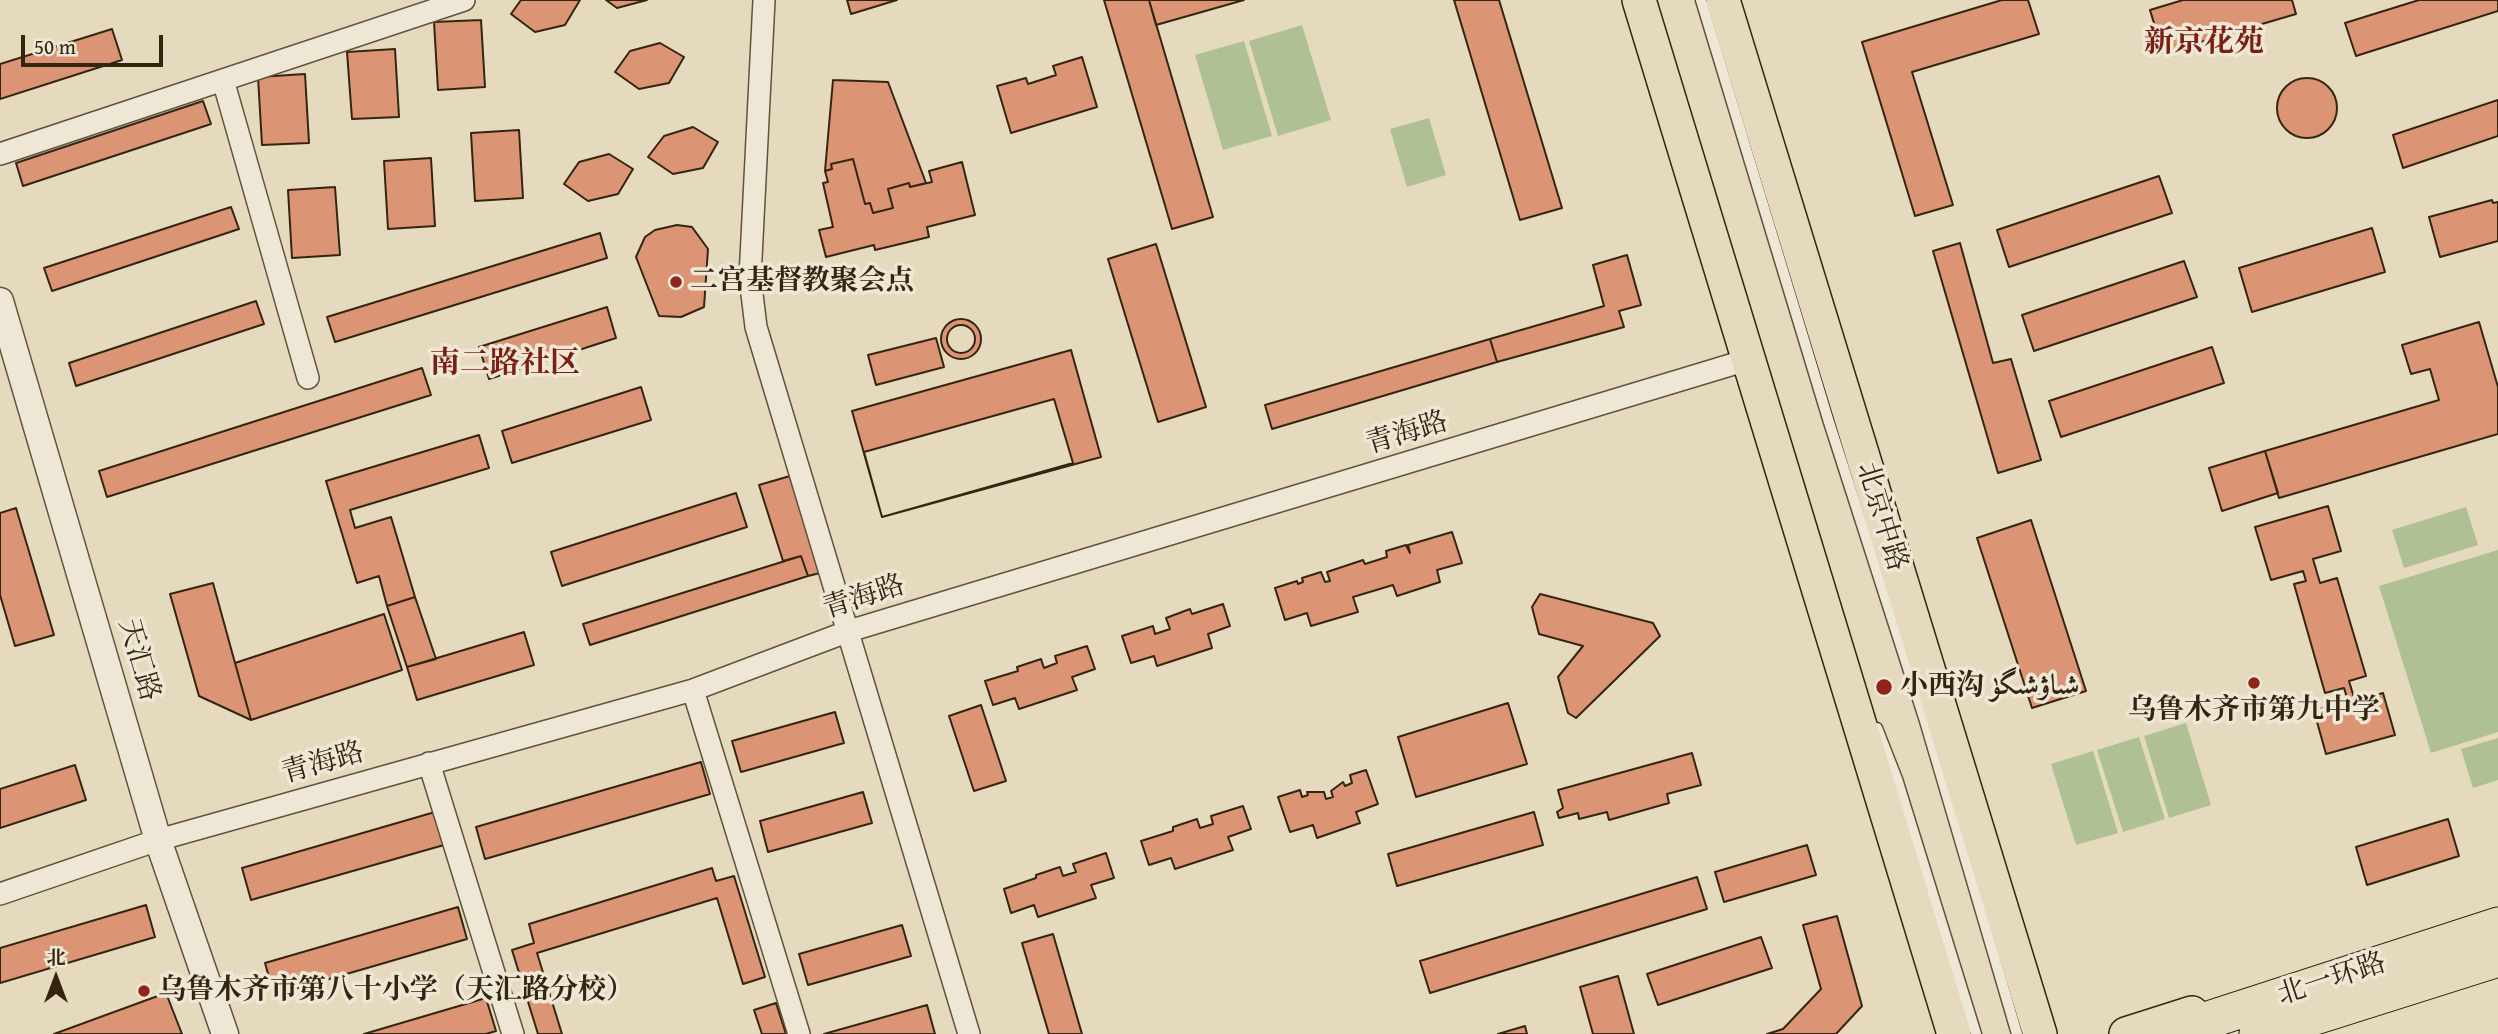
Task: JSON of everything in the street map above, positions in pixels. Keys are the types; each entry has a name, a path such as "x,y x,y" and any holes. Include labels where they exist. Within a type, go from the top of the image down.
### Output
{"highway":[{"name":"北一环路","path":"2168,1034 2498,926"},
{"name":"北一环路","path":"2258,1034 2498,958"}],"main road":[{"path":"1639,0 1954,1034"},
{"name":"北京中路","path":"1723,0 2040,1034"},
{"path":"2126,1034 2498,915"},
{"path":"2302,1034 2498,972"}],"street":[{"path":"0,153 464,0"},
{"path":"764,0 750,278 756,327 969,1034"},
{"path":"223,80 307,378"},
{"name":"天汇路","path":"0,301 158,841 225,1034"},
{"name":"青海路","path":"0,894 158,841 693,690 849,631 1748,360"},
{"path":"693,690 799,1034"},
{"path":"429,763 513,1034"}],"lane":[{"path":"1701,0 1828,419 1925,722 2017,1034"},
{"path":"1875,721 1896,779 1976,1034"}],"green space":[{"path":"1302,25 1331,120 1278,136 1249,41"},
{"path":"1244,41 1272,136 1223,150 1195,55"},
{"path":"1429,118 1446,175 1407,187 1390,129"},
{"path":"2466,507 2478,545 2404,568 2392,530"},
{"path":"2498,550 2498,732 2431,753 2379,586"},
{"path":"2186,723 2211,805 2169,818 2144,736"},
{"path":"2139,737 2165,819 2123,832 2097,750"},
{"path":"2498,738 2498,780 2473,788 2461,749"},
{"path":"2093,751 2118,833 2076,845 2051,764"}],"building":[{"path":"521,0 580,0 565,25 535,32 511,14"},
{"path":"606,0 647,0 617,8"},
{"path":"847,0 897,0 851,14"},
{"path":"1104,0 1149,0 1213,217 1172,229"},
{"path":"1149,0 1244,0 1156,25"},
{"path":"1454,0 1499,0 1562,208 1520,220"},
{"path":"2002,0 2028,0 2039,34 1912,72 1953,205 1915,216 1862,42"},
{"path":"2183,0 2292,0 2296,14 2163,53 2150,10"},
{"path":"2419,0 2498,0 2498,11 2356,56 2345,23"},
{"path":"481,20 485,87 438,90 434,22"},
{"path":"112,29 122,60 0,99 0,64"},
{"path":"660,43 684,57 669,83 639,89 615,72 630,51"},
{"path":"395,49 399,117 352,119 347,52"},
{"path":"1082,57 1097,107 1011,133 997,86 1026,78 1028,84 1056,75 1053,66"},
{"path":"305,74 309,143 262,145 258,77"},
{"path":"2301,78 2313,78 2329,86 2335,96 2335,120 2329,130 2313,138 2301,138 2285,130 2277,114 2277,102 2285,86"},
{"path":"833,80 888,82 926,183 910,187 909,183 888,189 893,208 873,213 870,203 865,204 853,159 831,164 832,169 825,171"},
{"path":"2498,100 2498,136 2403,168 2393,135"},
{"path":"203,101 211,124 23,186 16,163"},
{"path":"693,127 718,142 703,168 673,174 648,157 664,136"},
{"path":"519,130 523,198 475,201 471,133"},
{"path":"609,154 633,169 618,194 588,201 564,184 579,162"},
{"path":"431,158 435,226 388,229 384,161"},
{"path":"853,159 865,204 870,203 873,213 893,208 888,189 909,183 910,187 932,182 929,171 962,162 975,215 927,227 929,237 875,250 874,245 826,257 819,230 833,227 823,183 828,182 825,171 832,169 831,164"},
{"path":"2159,176 2172,213 2009,267 1997,230"},
{"path":"335,187 340,255 292,258 288,190"},
{"path":"2492,200 2493,203 2498,202 2498,241 2440,257 2429,217"},
{"path":"231,207 239,229 52,291 44,268"},
{"name":"二宫基督教聚会点","path":"677,225 692,227 708,249 704,307 681,317 659,316 636,257 645,237 655,230"},
{"path":"2372,228 2385,272 2252,312 2239,268"},
{"path":"600,233 607,258 335,342 327,317"},
{"path":"1960,243 1993,363 2011,359 2041,460 1998,473 1933,251"},
{"path":"1156,244 1206,407 1158,422 1108,259"},
{"path":"1627,255 1641,305 1619,311 1624,327 1497,362 1490,339 1604,306 1593,265"},
{"path":"2184,261 2197,297 2034,351 2022,315"},
{"path":"256,301 264,324 76,386 69,363"},
{"path":"607,307 616,338 489,379 479,347"},
{"path":"961,319 969,320 975,325 980,331 980,347 975,353 969,358 961,359 953,358 947,353 942,347 941,339 942,331 947,325 953,320"},
{"path":"2479,322 2498,387 2498,434 2279,498 2265,451 2439,400 2430,369 2411,374 2402,345"},
{"path":"961,325 971,329 975,339 971,349 961,353 951,349 947,339 951,329"},
{"path":"936,338 944,367 876,385 868,355"},
{"path":"1490,339 1497,362 1272,429 1265,405"},
{"path":"2212,347 2224,383 2061,437 2049,401"},
{"path":"1071,350 1101,457 882,517 852,411"},
{"path":"422,368 431,395 107,497 99,471"},
{"path":"641,387 651,420 512,463 502,431"},
{"path":"1054,399 1073,463 882,517 864,452"},
{"path":"479,435 489,468 350,510 355,528 391,517 415,597 387,606 379,576 357,583 326,481"},
{"path":"2265,451 2278,493 2222,511 2209,468"},
{"path":"790,476 820,573 808,576 801,556 783,561 759,485"},
{"path":"736,493 747,527 562,586 551,552"},
{"path":"2328,506 2341,551 2313,559 2320,583 2337,578 2366,676 2349,681 2355,701 2383,693 2395,735 2326,754 2314,711 2348,701 2344,688 2325,693 2294,584 2306,581 2303,571 2271,580 2255,527"},
{"path":"16,508 54,635 15,646 0,595 0,513"},
{"path":"2031,520 2086,691 2032,708 1977,538"},
{"path":"1452,532 1462,563 1437,570 1440,582 1397,596 1393,585 1353,597 1358,612 1311,626 1307,613 1285,620 1275,588 1297,581 1298,584 1303,582 1302,578 1321,572 1325,582 1330,581 1327,572 1363,560 1365,564 1387,557 1386,551 1406,545 1410,553 1408,545"},
{"path":"801,556 808,576 590,645 583,624"},
{"path":"213,583 251,720 199,696 170,594"},
{"path":"1540,594 1653,623 1660,636 1576,718 1568,713 1558,677 1583,646 1539,634 1532,607"},
{"path":"415,597 436,659 407,667 387,606"},
{"path":"1223,604 1230,626 1208,634 1212,648 1157,666 1154,656 1131,663 1122,636 1153,626 1155,634 1170,629 1166,618 1190,609 1192,614"},
{"path":"384,614 402,670 251,720 235,663"},
{"path":"524,632 534,665 417,700 407,667"},
{"path":"1087,646 1095,669 1072,677 1077,690 1019,709 1015,698 993,705 985,681 1018,671 1017,667 1041,659 1044,668 1057,663 1055,656"},
{"path":"1508,703 1527,764 1416,797 1398,737"},
{"path":"981,705 1006,781 974,791 949,716"},
{"path":"835,712 844,743 741,772 732,741"},
{"path":"1692,753 1701,785 1667,794 1669,803 1609,820 1607,812 1579,819 1578,813 1559,818 1557,812 1563,808 1558,790"},
{"path":"701,762 710,794 485,859 476,827"},
{"path":"75,765 86,800 0,828 0,789"},
{"path":"1366,770 1378,804 1356,812 1360,823 1317,838 1313,825 1290,832 1278,797 1300,790 1302,797 1308,795 1307,792 1324,792 1326,799 1333,797 1331,791 1343,782 1345,786 1352,783 1350,775"},
{"path":"863,792 872,823 768,852 760,821"},
{"path":"1243,806 1251,829 1228,837 1233,850 1175,869 1171,858 1149,865 1141,841 1173,831 1173,827 1197,819 1200,828 1213,824 1211,816"},
{"path":"435,812 444,845 251,900 242,868"},
{"path":"1534,812 1543,845 1397,886 1388,854"},
{"path":"2448,819 2459,856 2367,885 2356,847"},
{"path":"1807,845 1816,875 1724,902 1715,872"},
{"path":"1106,853 1114,878 1091,885 1096,898 1038,917 1034,905 1011,913 1004,889 1060,867 1063,876 1076,872 1073,864"},
{"path":"712,868 716,881 734,876 765,977 743,984 717,898 537,953 562,1034 538,1034 512,950 534,943 529,924"},
{"path":"1697,877 1707,909 1430,993 1420,961"},
{"path":"146,905 155,937 0,983 0,948"},
{"path":"458,907 467,939 274,995 265,963"},
{"path":"1837,916 1862,1006 1836,1034 1767,1034 1783,1029 1821,989 1803,925"},
{"path":"902,925 911,956 808,985 799,954"},
{"path":"1053,934 1082,1034 1049,1034 1022,943"},
{"path":"1761,937 1772,968 1658,1005 1647,974"},
{"path":"1618,976 1634,1034 1593,1034 1580,987"},
{"path":"166,993 182,1034 54,1034"},
{"path":"486,998 496,1031 486,1034 364,1034"},
{"path":"776,1003 786,1034 762,1034 754,1010"},
{"path":"927,1005 935,1034 824,1034"},
{"path":"1525,1026 1527,1034 1498,1034"}],"place":[{"name":"二宫基督教聚会点","path":"676,282"},
{"name":"乌鲁木齐市第九中学","path":"2254,683"},
{"name":"小西沟 شىاۋشىگۈ","path":"1884,687"},
{"name":"乌鲁木齐市第八十小学（天汇路分校）","path":"144,991"}],"district":[{"name":"新京花苑","path":"2204,43"},
{"name":"南二路社区","path":"505,364"}]}
